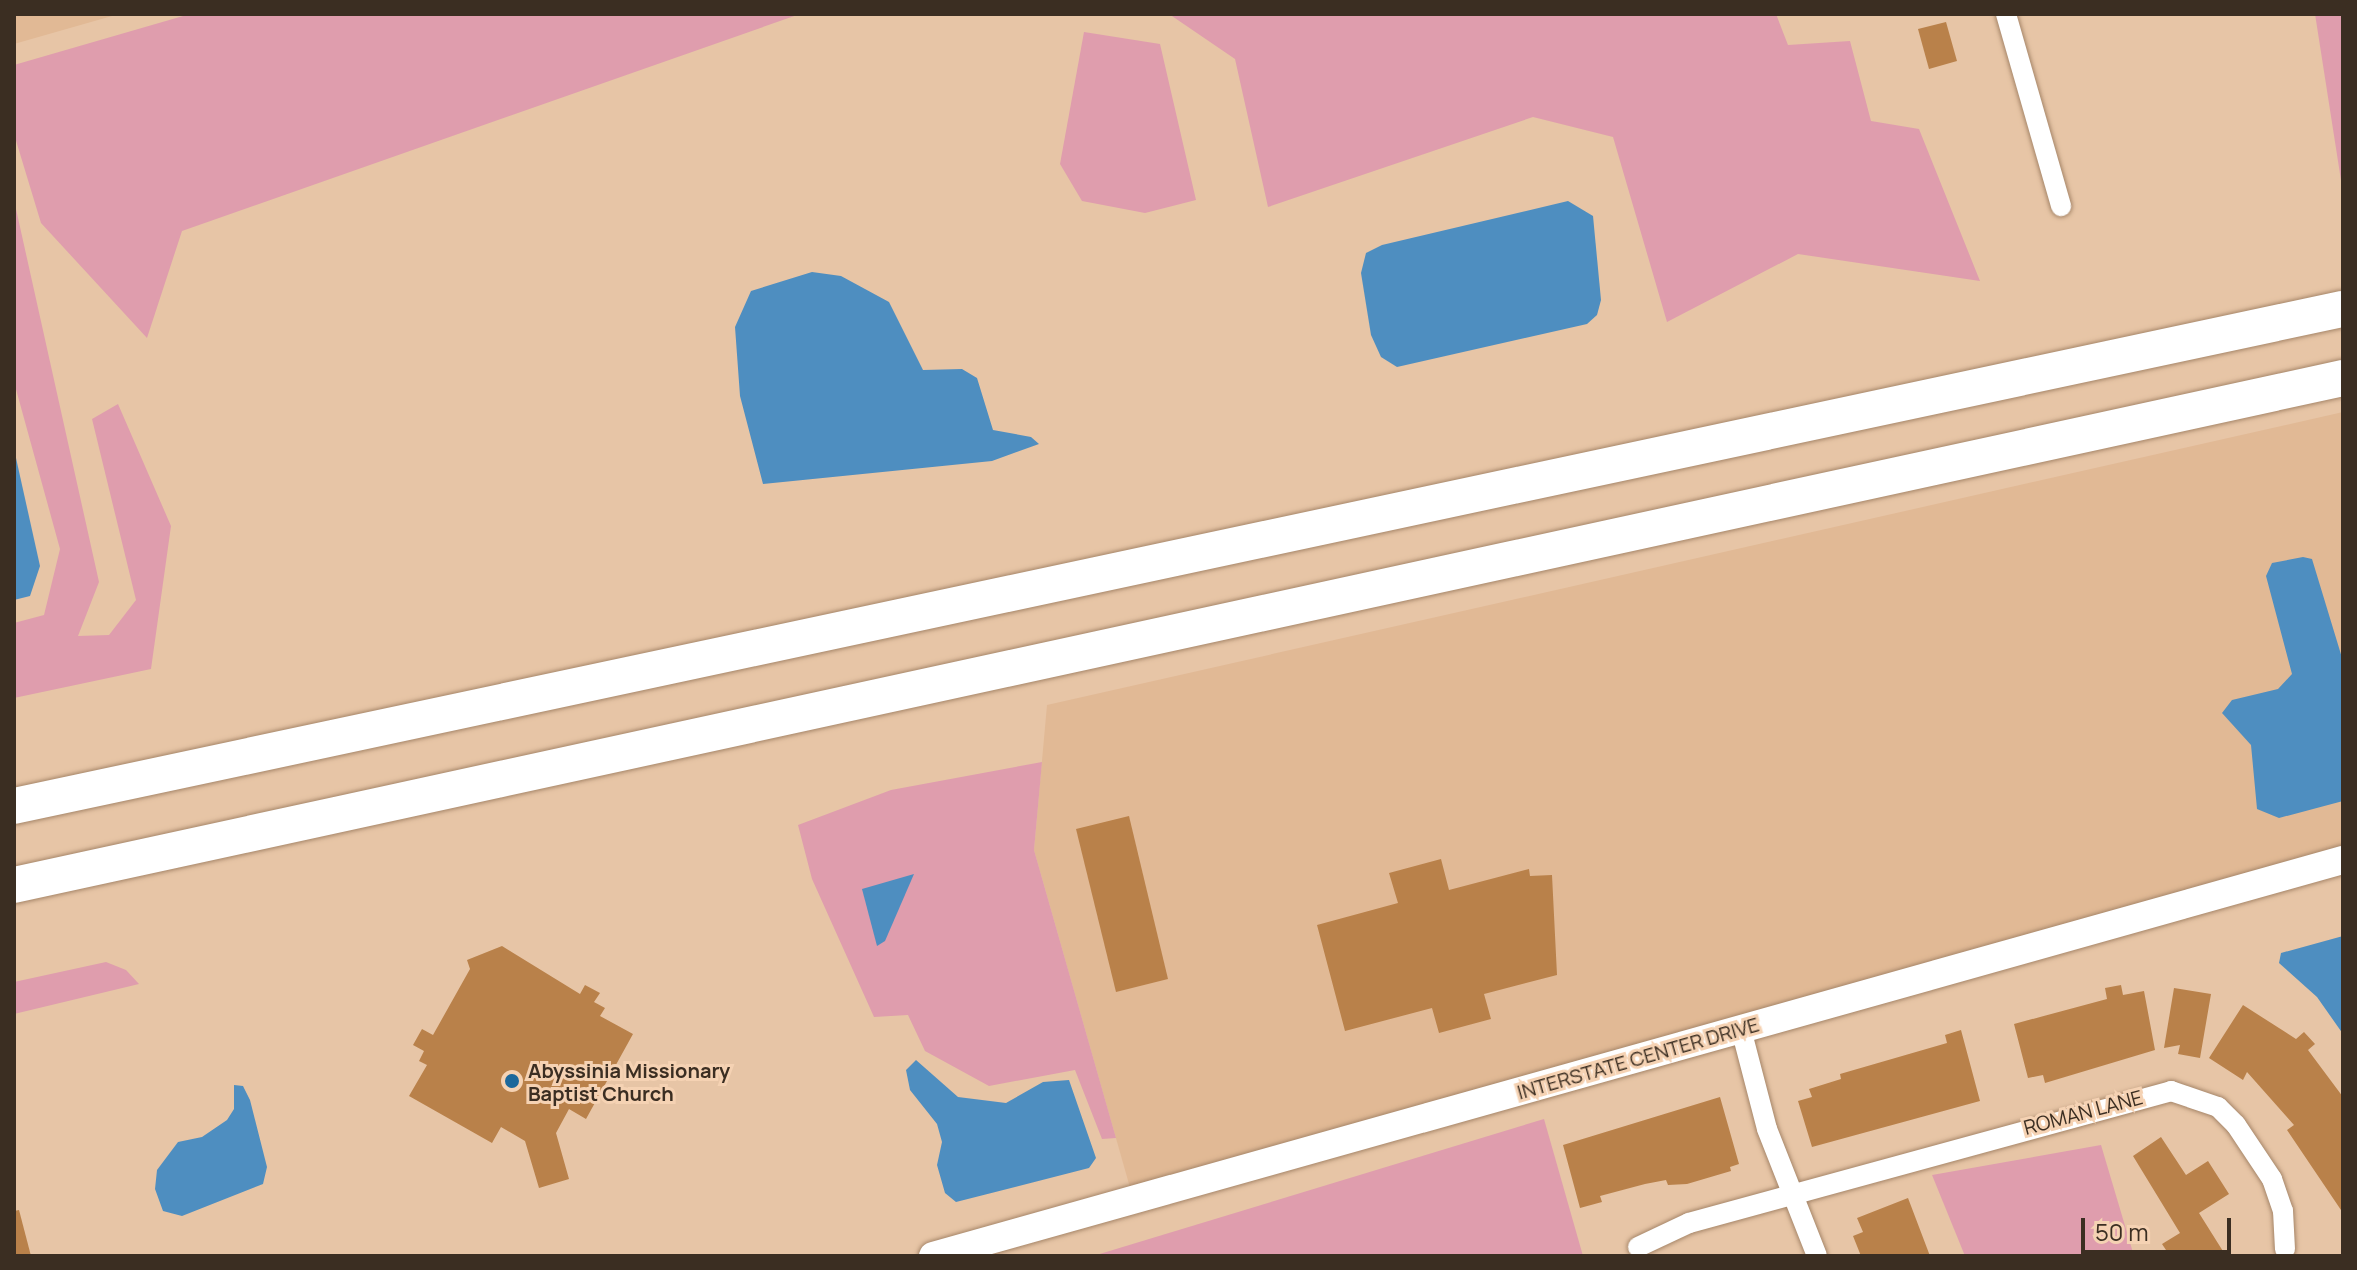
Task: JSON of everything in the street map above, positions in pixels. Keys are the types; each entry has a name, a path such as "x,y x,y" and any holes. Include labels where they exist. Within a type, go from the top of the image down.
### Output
{"highway":[{"path":"14,806 2343,309"},
{"path":"14,885 2343,378"}],"street":[{"path":"2006,14 2061,206"},
{"name":"INTERSTATE CENTER DRIVE","path":"933,1256 2343,860"},
{"path":"1741,1029 1767,1129 1817,1256"},
{"name":"ROMAN LANE","path":"1638,1247 1666,1230 2171,1091 2218,1107 2236,1125 2272,1179 2283,1211 2285,1249"}],"shaded area":[{"path":"14,14 119,14 14,44"},
{"path":"190,14 800,14 182,231 147,338 41,223 14,134 14,65"},
{"path":"1169,14 1776,14 1788,45 1850,41 1871,121 1919,129 1980,281 1798,254 1667,322 1613,137 1533,117 1268,207 1235,59"},
{"path":"2315,14 2343,14 2343,193"},
{"path":"1084,32 1160,44 1196,200 1145,213 1082,201 1060,164"},
{"path":"14,200 99,582 78,636 109,635 136,600 92,419 118,404 171,526 151,669 14,698 14,623 44,615 60,549 14,382"},
{"path":"2343,412 2343,847 1131,1191 1034,850 1047,705"},
{"path":"1042,762 1034,850 1116,1138 1102,1139 1075,1070 989,1086 925,1051 908,1015 874,1017 812,879 798,825 891,790"},
{"path":"106,962 126,970 139,984 14,1014 14,982"},
{"path":"1544,1119 1583,1256 1093,1256"},
{"path":"2101,1145 2134,1256 1965,1256 1932,1175"}],"water":[{"path":"1568,201 1593,216 1601,300 1597,315 1587,324 1397,367 1381,357 1371,335 1361,273 1366,253 1382,245"},
{"path":"812,272 841,276 889,302 923,370 962,369 977,378 993,430 1031,437 1039,444 992,461 763,484 740,396 735,327 751,291"},
{"path":"14,449 40,566 30,596 14,600"},
{"path":"2303,557 2312,559 2343,661 2343,801 2279,818 2257,809 2251,745 2222,713 2232,700 2278,689 2292,674 2266,576 2272,563"},
{"path":"914,874 885,941 877,946 862,889"},
{"path":"2343,936 2343,1034 2317,997 2279,963 2281,953"},
{"path":"916,1060 958,1097 1006,1103 1043,1082 1069,1080 1096,1158 1089,1168 956,1202 945,1193 937,1165 942,1142 937,1124 910,1090 906,1070"},
{"path":"234,1085 243,1086 250,1100 267,1167 263,1184 182,1216 163,1211 155,1189 157,1170 178,1142 202,1137 227,1120 234,1109"}],"building":[{"path":"1946,22 1957,61 1929,69 1918,29"},
{"path":"1129,816 1168,979 1116,992 1076,829"},
{"path":"1441,859 1449,890 1529,869 1530,876 1552,875 1557,975 1484,994 1491,1019 1439,1033 1432,1008 1345,1031 1317,925 1398,903 1389,873"},
{"name":"Abyssinia Missionary Baptist Church","path":"502,946 580,994 585,985 600,993 594,1002 605,1008 600,1016 633,1034 586,1119 569,1109 556,1133 569,1179 539,1188 525,1141 501,1127 492,1143 409,1096 427,1065 419,1061 424,1051 413,1045 422,1029 433,1035 470,969 467,960"},
{"path":"2121,985 2123,995 2144,991 2155,1050 2045,1083 2043,1075 2028,1078 2014,1024 2107,999 2105,988"},
{"path":"2174,988 2211,994 2200,1058 2178,1054 2180,1045 2164,1048"},
{"path":"2243,1005 2296,1039 2304,1032 2315,1044 2308,1050 2343,1097 2343,1213 2287,1130 2294,1125 2247,1072 2243,1080 2209,1058"},
{"path":"1961,1030 1980,1101 1812,1147 1798,1101 1812,1097 1809,1089 1841,1079 1840,1074 1947,1043 1945,1035"},
{"path":"1720,1097 1739,1164 1730,1167 1731,1171 1687,1184 1668,1185 1666,1180 1645,1184 1600,1196 1602,1202 1580,1208 1563,1145"},
{"path":"2161,1137 2186,1175 2208,1161 2229,1194 2199,1213 2226,1256 2170,1256 2162,1244 2180,1233 2133,1156"},
{"path":"1908,1198 1930,1256 1861,1256 1853,1236 1863,1232 1857,1218"},
{"path":"19,1210 31,1256 14,1256 14,1211"}],"place":[{"name":"Abyssinia Missionary Baptist Church","path":"512,1081"}]}
